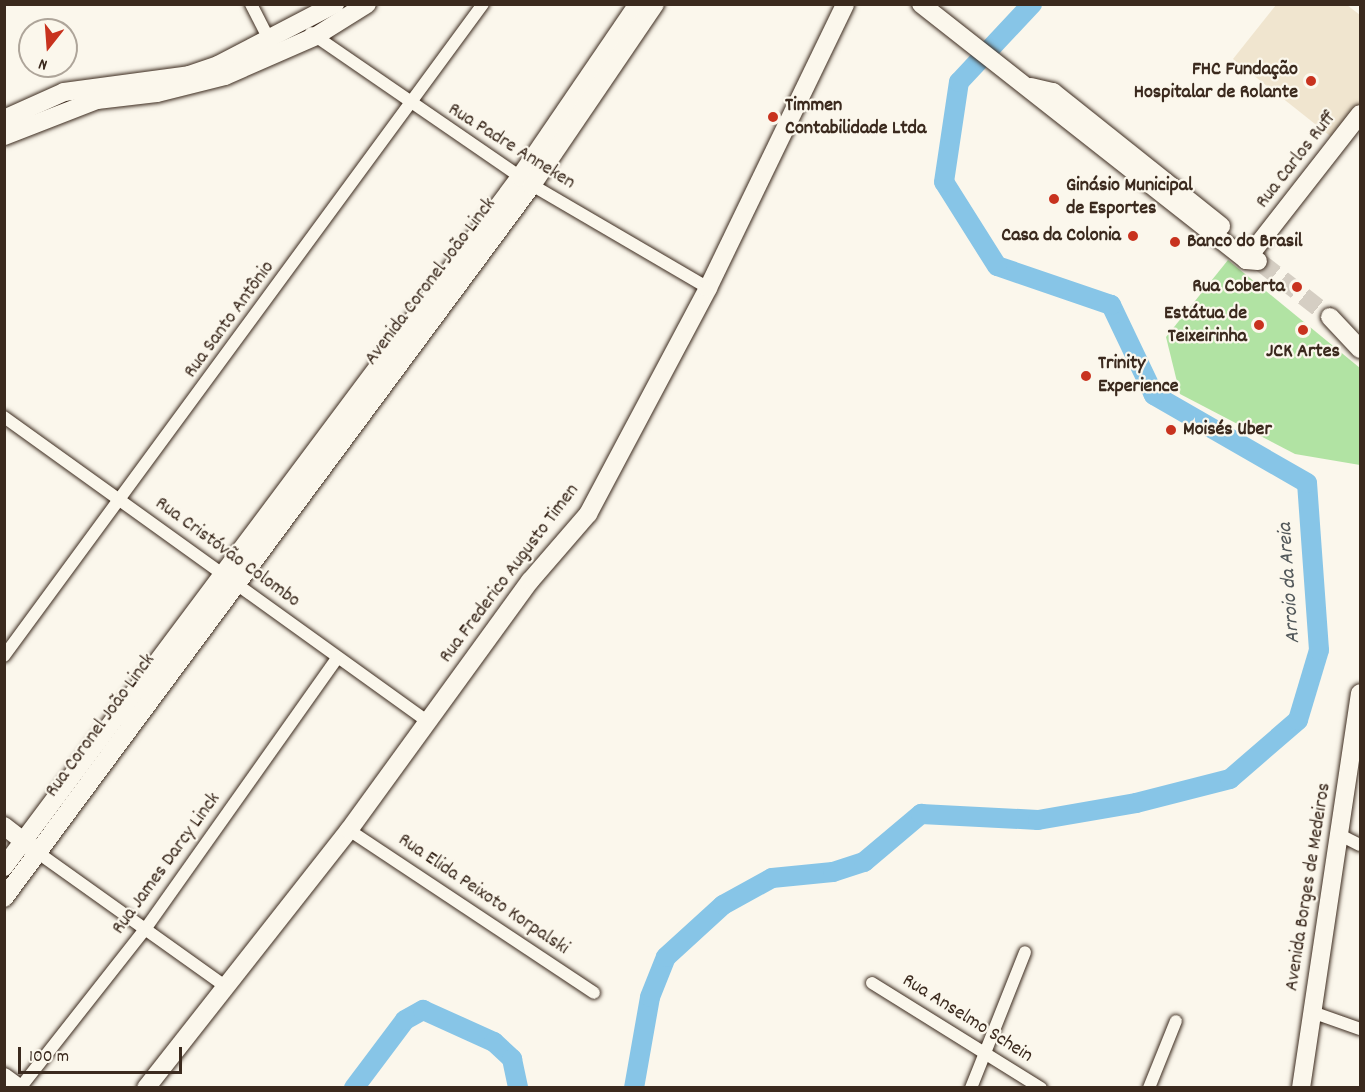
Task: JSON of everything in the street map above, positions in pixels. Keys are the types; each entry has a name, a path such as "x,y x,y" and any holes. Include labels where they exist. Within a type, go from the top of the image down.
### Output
{"main road":[{"path":"4,120 97,84 189,75 301,24 335,4"},
{"path":"4,136 97,100 195,86 315,36 367,4"},
{"name":"Avenida Coronel João Linck","path":"623,38 638,4"},
{"name":"Avenida Coronel João Linck","path":"229,577 526,181 623,38 654,4"},
{"name":"Rua Frederico Augusto Timen","path":"146,1088 349,830 530,581 588,514 708,288 845,4"},
{"name":"Rua Carlos Ruff","path":"921,4 1030,87 1044,106 1128,161 1254,259 1360,114"},
{"path":"1360,331 1332,319 1360,349"},
{"name":"Rua Coronel João Linck","path":"4,867 229,577"},
{"name":"Rua Coronel João Linck","path":"4,898 229,577"},
{"name":"Avenida Borges de Medeiros","path":"1301,1088 1360,693"},
{"path":"4,826 37,852"},
{"path":"4,1077 20,1088"}],"street":[{"path":"251,4 269,39"},
{"name":"Rua Santo Antônio","path":"4,656 121,500 483,4"},
{"name":"Rua Padre Anneken","path":"301,24 408,105 526,181 708,288"},
{"name":"Rua Cristóvão Colombo","path":"7,423 121,500 427,721"},
{"name":"Rua James Darcy Linck","path":"20,1088 146,928 337,658"},
{"name":"Rua Elida Peixoto Korpalski","path":"349,830 594,993"},
{"path":"1340,835 1360,845"},
{"path":"37,852 225,986"},
{"path":"971,1088 1025,952"},
{"name":"Rua Anselmo Schein","path":"872,983 1041,1088"},
{"path":"1312,1012 1360,1029"},
{"path":"1149,1088 1176,1021"}],"shaded area":[{"name":"FHC Fundação Hospitalar de Rolante","path":"1276,5 1347,5 1360,15 1360,104 1334,139 1233,59"}],"green space":[{"path":"1228,260 1360,368 1360,465 1295,454 1180,394 1166,337"}],"waterway":[{"name":"Arroio da Areia","path":"634,1088 650,997 666,957 723,905 772,878 833,872 864,862 921,814 1038,820 1136,803 1230,779 1298,720 1319,650 1307,483 1154,395 1111,305 997,266 944,182 959,82 1032,4"},
{"name":"Arroio da Areia","path":"354,1088 405,1020 423,1010 494,1042 512,1059 518,1088"}],"tunnel":[{"path":"1261,263 1330,317"}],"place":[{"name":"FHC Fundação Hospitalar de Rolante","path":"1311,81"},
{"name":"Timmen Contabilidade Ltda","path":"773,117"},
{"name":"Ginásio Municipal de Esportes","path":"1054,199"},
{"name":"Casa da Colonia","path":"1133,236"},
{"name":"Banco do Brasil","path":"1175,242"},
{"name":"Rua Coberta","path":"1297,287"},
{"name":"Estátua de Teixeirinha","path":"1259,325"},
{"name":"JCK Artes","path":"1303,330"},
{"name":"Trinity Experience","path":"1086,376"},
{"name":"Moisés Uber","path":"1171,430"}]}
